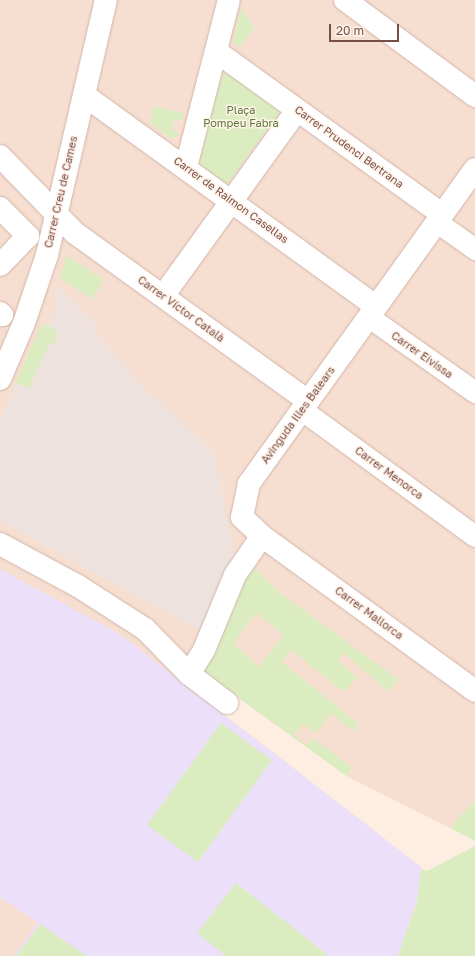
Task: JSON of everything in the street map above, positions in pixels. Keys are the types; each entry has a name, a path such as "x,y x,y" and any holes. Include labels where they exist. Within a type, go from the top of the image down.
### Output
{"street":[{"name":"Carrer Creu de Cames","path":"0,379 24,323 47,255 106,0"},
{"path":"186,167 217,52 229,0"},
{"path":"345,0 475,96"},
{"name":"Carrer Prudenci Bertrana","path":"217,52 297,110 440,218"},
{"name":"Carrer de Raimon Casellas","path":"84,95 231,200 373,311"},
{"path":"163,296 297,110"},
{"name":"Carrer Víctor Català","path":"0,156 75,233 163,296 306,405"},
{"name":"Avinguda Illes Balears","path":"262,536 242,517 249,484 475,169"},
{"path":"0,208 28,236 0,265"},
{"path":"440,218 475,249"},
{"name":"Carrer Eivissa","path":"373,311 475,392"},
{"name":"Carrer Menorca","path":"306,405 475,536"},
{"path":"189,674 204,650 235,575 262,536"},
{"name":"Carrer Mallorca","path":"262,536 475,691"},
{"path":"0,544 78,586 145,629 189,674 227,703"}],"shaded area":[{"path":"0,0 475,0 475,800 450,828 348,777 233,694 221,712 421,867 417,900 398,956 0,956"},
{"path":"57,286 96,325 95,332 139,383 214,452 235,557 205,633 0,521 0,421 39,329 51,324 58,299 54,294"},
{"path":"0,569 121,635 421,867 417,900 398,956 14,956 38,923 0,897"}],"green space":[{"path":"241,8 254,27 240,47 233,43"},
{"name":"Plaça Pompeu Fabra","path":"224,73 230,73 280,112 227,184 201,166 200,162 219,80"},
{"path":"154,106 184,113 182,120 174,119 171,130 180,133 178,136 170,138 150,123"},
{"path":"66,255 104,280 92,299 60,278"},
{"path":"46,324 58,332 53,345 49,344 29,388 16,383 39,329"},
{"path":"253,567 280,593 398,679 389,692 344,653 338,661 357,678 343,692 292,650 282,662 359,724 353,731 331,713 316,733 303,724 294,735 307,745 313,738 351,767 348,777 203,672 241,577","holes":["256,613 284,635 259,667 236,646 236,639"]},
{"path":"221,723 272,760 198,862 147,825"},
{"path":"475,800 475,841 450,828"},
{"path":"475,846 475,956 398,956 417,901 421,868 427,871"},
{"path":"236,883 329,956 226,956 197,933"},
{"path":"40,924 68,943 87,956 16,956"}]}
